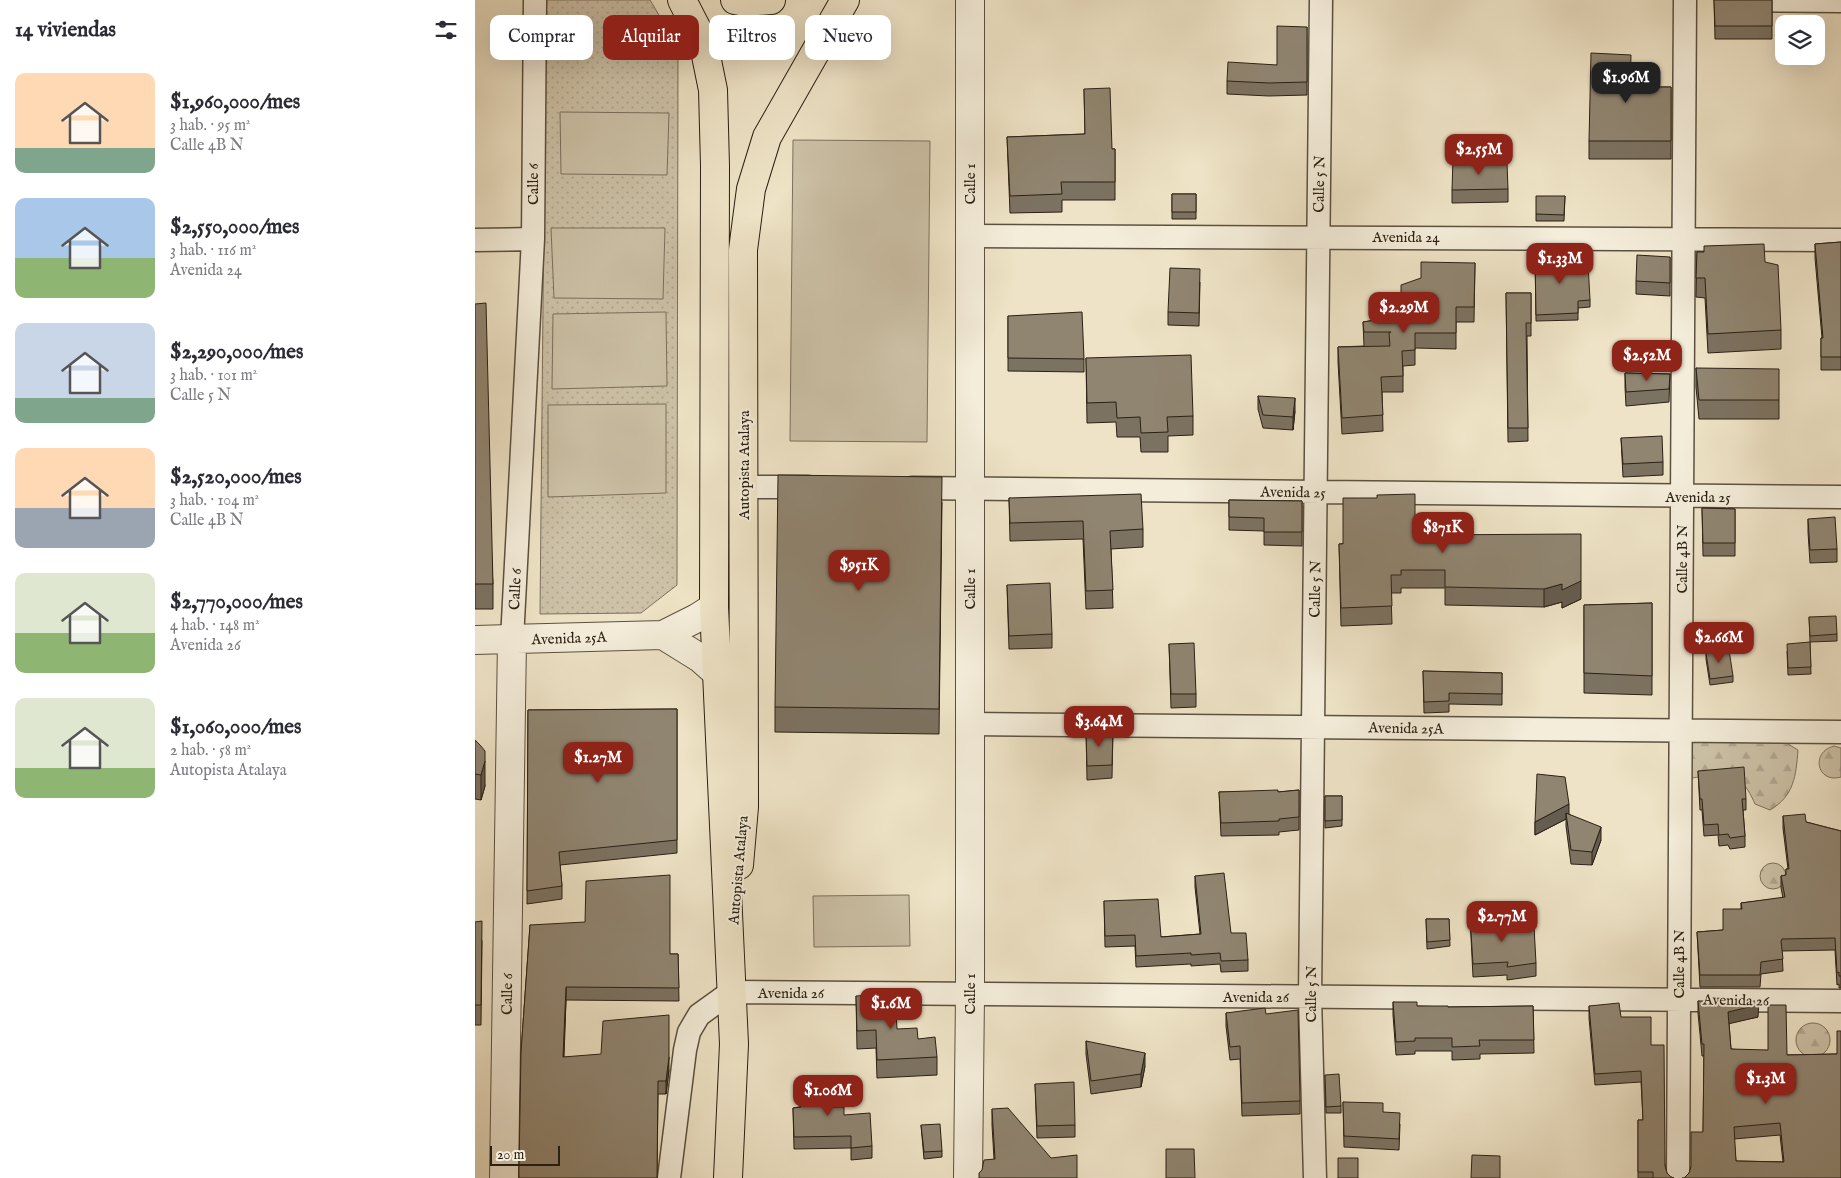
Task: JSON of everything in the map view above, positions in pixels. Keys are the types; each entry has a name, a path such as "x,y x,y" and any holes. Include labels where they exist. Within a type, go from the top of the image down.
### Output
{"main road":[{"name":"Autopista Atalaya","path":"682,0 703,41 713,90 715,166 714,607 734,1044 728,1178"},
{"path":"735,0 745,2 771,0"},
{"name":"Autopista Atalaya","path":"731,953 744,807 743,250 751,189 767,137 845,0"}],"street":[{"name":"Calle 6","path":"504,1178 512,640 533,239 535,0"},
{"name":"Calle 1","path":"967,1178 970,994 970,0"},
{"name":"Calle 5 N","path":"1315,1178 1310,997 1321,0"},
{"name":"Calle 4B N","path":"1678,1178 1685,0"},
{"path":"1727,0 1841,1"},
{"name":"Avenida 24","path":"970,236 1841,240"},
{"path":"475,240 533,239"},
{"path":"744,487 833,487"},
{"name":"Avenida 25","path":"891,488 1682,497 1841,497"},
{"name":"Avenida 25A","path":"475,640 663,635 714,607"},
{"path":"663,635 694,654 717,673"},
{"name":"Avenida 25A","path":"970,724 1841,732"},
{"path":"669,1178 685,1050 689,1032 699,1015 731,992"},
{"name":"Avenida 26","path":"731,992 1841,1002"}],"green space":[{"path":"546,0 650,0 659,15 603,15 603,60 678,60 677,585 641,613 540,614 545,60 593,60 593,15 546,15"},
{"path":"560,112 669,113 667,175 561,174"},
{"path":"793,140 930,141 927,442 790,441"},
{"path":"551,228 665,228 663,299 554,298"},
{"path":"666,312 667,386 552,389 553,314"},
{"path":"666,404 666,493 548,497 548,405"},
{"path":"1775,736 1798,750 1795,777 1789,792 1770,810 1755,804 1750,793 1736,779 1720,776 1692,778 1684,744 1709,738"},
{"path":"1834,746 1841,748 1841,777 1833,778 1826,776 1822,772 1819,760 1826,749"},
{"path":"1773,863 1782,867 1786,876 1782,885 1773,889 1764,885 1760,876 1764,867"},
{"path":"909,895 910,946 814,947 813,896"},
{"path":"1813,1023 1825,1028 1830,1040 1825,1052 1813,1057 1801,1052 1796,1040 1801,1028"}],"building":[{"path":"1714,0 1772,0 1772,26 1715,26"},
{"path":"1277,26 1307,27 1307,82 1227,81 1228,62 1277,65"},
{"path":"1591,53 1631,55 1630,87 1671,87 1671,141 1589,141"},
{"path":"1110,88 1112,149 1115,149 1115,182 1061,182 1062,194 1010,196 1007,137 1085,134 1084,89"},
{"path":"1453,158 1473,159 1473,164 1507,163 1508,189 1452,190"},
{"path":"1172,194 1196,194 1196,212 1172,212"},
{"path":"1536,196 1565,196 1564,215 1536,214"},
{"path":"1841,242 1841,357 1821,357 1821,338 1823,338 1815,244"},
{"path":"1764,244 1765,262 1778,265 1781,330 1708,334 1705,278 1696,278 1697,252 1704,252 1704,246"},
{"path":"1535,255 1561,255 1560,264 1588,263 1590,300 1578,301 1578,313 1536,315"},
{"path":"1637,255 1670,257 1670,283 1636,281"},
{"path":"1421,262 1475,263 1474,307 1456,307 1456,333 1415,333 1415,350 1402,351 1403,376 1381,377 1383,415 1342,418 1338,347 1390,346 1389,333 1391,332 1364,332 1363,322 1401,316 1401,285 1421,278"},
{"path":"1170,268 1200,269 1199,313 1168,312"},
{"path":"1506,293 1531,293 1531,323 1526,323 1528,428 1508,428"},
{"path":"486,303 493,584 475,584 475,304"},
{"path":"1082,312 1084,359 1008,358 1008,316"},
{"path":"1191,355 1193,416 1167,417 1168,432 1141,433 1140,417 1117,418 1116,402 1087,403 1086,358"},
{"path":"1696,368 1779,369 1779,400 1699,400"},
{"path":"1625,373 1670,374 1669,389 1626,392"},
{"path":"1258,396 1295,398 1293,417 1263,415"},
{"path":"1662,436 1663,462 1623,464 1621,438"},
{"path":"778,475 942,477 939,709 775,707"},
{"path":"1141,494 1143,529 1110,531 1113,590 1086,591 1083,521 1010,523 1009,498"},
{"path":"1415,494 1415,535 1581,534 1581,581 1562,590 1562,584 1544,589 1445,587 1445,570 1401,570 1401,575 1391,575 1392,606 1341,608 1339,544 1343,544 1343,498 1377,498 1377,495"},
{"path":"1229,500 1302,501 1302,532 1264,532 1264,518 1229,517"},
{"path":"1702,508 1735,509 1735,543 1703,543"},
{"path":"1835,517 1837,549 1810,550 1808,519"},
{"path":"1050,583 1052,634 1009,636 1007,585"},
{"path":"1652,603 1652,676 1584,673 1584,605"},
{"path":"1836,616 1837,634 1810,636 1809,617"},
{"path":"1810,642 1811,667 1788,668 1787,644"},
{"path":"1194,643 1196,694 1171,694 1169,644"},
{"path":"1729,650 1733,676 1710,679 1706,653"},
{"path":"1423,671 1502,673 1502,694 1449,693 1449,701 1424,702"},
{"path":"677,709 677,840 559,852 562,886 527,891 528,710"},
{"path":"1113,730 1112,765 1087,766 1086,731"},
{"path":"475,740 485,751 485,761 481,775 475,774"},
{"path":"1744,767 1746,799 1742,799 1745,836 1730,838 1728,834 1719,835 1718,824 1704,825 1698,771"},
{"path":"1537,774 1565,777 1569,804 1535,822"},
{"path":"1278,790 1278,792 1299,790 1299,817 1279,819 1279,821 1221,823 1219,792"},
{"path":"1325,796 1342,796 1342,820 1325,821"},
{"path":"1566,813 1601,827 1592,852 1571,850"},
{"path":"1805,814 1806,822 1841,831 1841,976 1839,976 1839,972 1837,973 1835,938 1782,939 1783,959 1761,962 1760,975 1700,975 1697,932 1723,930 1723,909 1742,909 1741,903 1785,897 1781,876 1786,875 1786,869 1789,869 1783,816"},
{"path":"1224,873 1231,933 1246,933 1248,960 1221,961 1220,953 1136,956 1135,935 1105,936 1104,901 1158,899 1161,937 1201,934 1195,876"},
{"path":"670,875 670,954 678,954 679,988 566,987 563,1057 601,1054 603,1021 669,1015 669,1057 666,1081 658,1081 657,1178 519,1178 521,1052 530,925 585,922 586,881"},
{"path":"1497,916 1497,927 1534,926 1536,963 1507,967 1508,962 1473,964 1470,917"},
{"path":"1426,919 1449,919 1450,940 1427,942"},
{"path":"482,921 481,1005 475,1005 475,922"},
{"path":"895,994 897,1029 917,1028 918,1039 935,1037 937,1057 877,1060 876,1030 857,1031 856,996"},
{"path":"1698,1001 1759,1001 1758,1005 1728,1012 1731,1049 1768,1050 1768,1005 1786,1005 1787,1055 1837,1054 1837,1031 1841,1031 1841,1178 1684,1178 1689,1173 1691,1167 1691,1132 1703,1132 1704,1044 1702,1044","holes":["1780,1123 1784,1162 1736,1161 1734,1127"]},
{"path":"1393,1002 1417,1002 1417,1006 1448,1007 1533,1006 1534,1040 1479,1040 1480,1046 1452,1047 1452,1038 1415,1038 1415,1041 1396,1042"},
{"path":"1619,1003 1621,1017 1651,1017 1651,1045 1664,1045 1665,1166 1667,1173 1674,1178 1653,1178 1653,1172 1638,1172 1638,1120 1643,1120 1641,1071 1595,1074 1589,1006"},
{"path":"1265,1008 1266,1014 1298,1010 1300,1101 1242,1103 1240,1046 1230,1047 1226,1013"},
{"path":"1086,1041 1145,1053 1141,1074 1091,1081"},
{"path":"1339,1074 1341,1106 1326,1107 1325,1075"},
{"path":"826,1080 828,1107 844,1107 844,1115 870,1113 872,1146 851,1148 851,1136 794,1137 793,1108 801,1107 800,1081"},
{"path":"1074,1082 1075,1125 1037,1126 1035,1084"},
{"path":"1343,1102 1383,1103 1383,1112 1400,1113 1399,1139 1344,1136"},
{"path":"1008,1108 1051,1158 1077,1155 1077,1178 979,1178 984,1160 995,1159 992,1109"},
{"path":"940,1124 942,1151 924,1152 921,1125"},
{"path":"1166,1149 1194,1149 1195,1178 1166,1178"},
{"path":"1472,1155 1500,1156 1500,1178 1471,1178"},
{"path":"1338,1158 1358,1158 1358,1178 1338,1178"}]}
